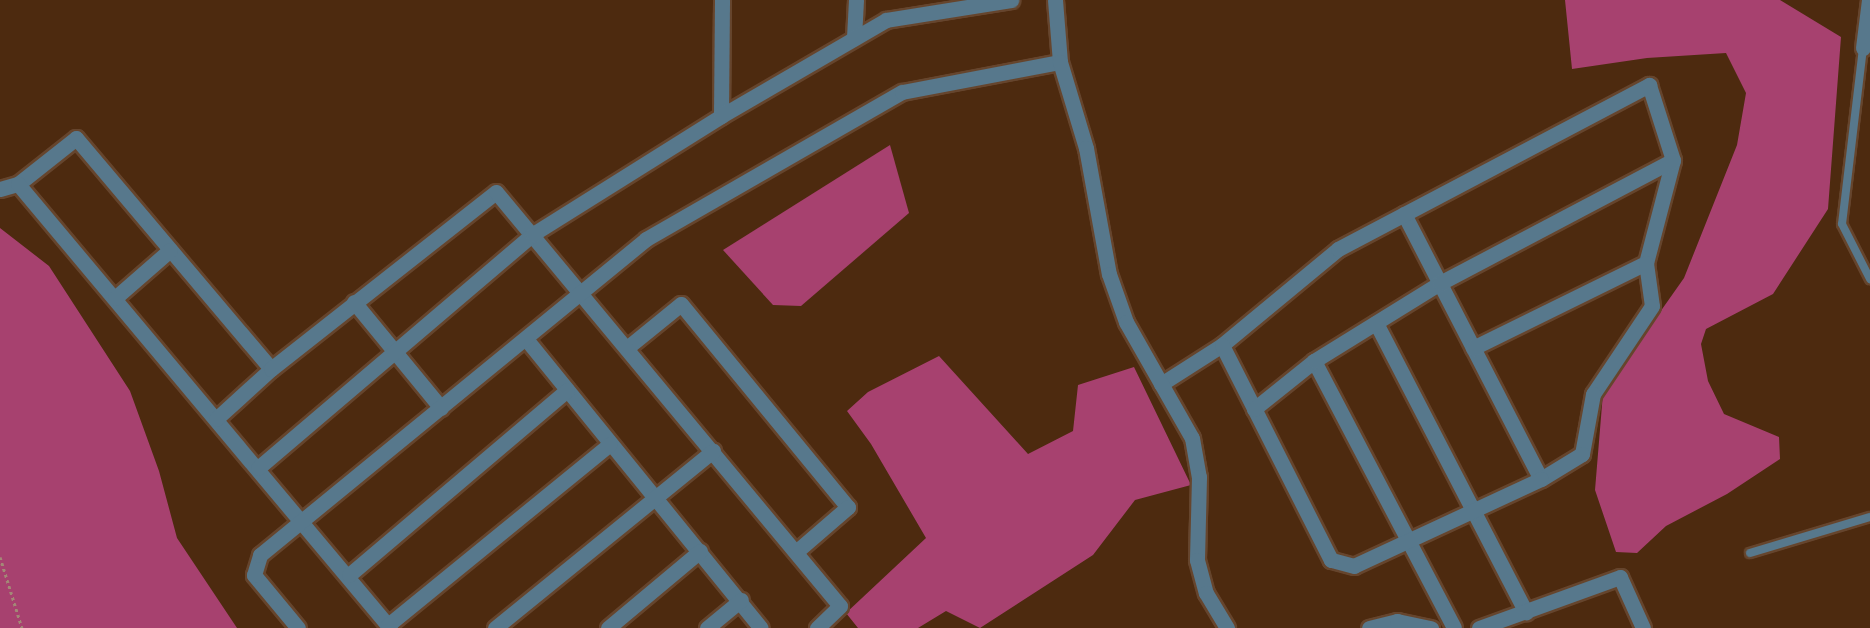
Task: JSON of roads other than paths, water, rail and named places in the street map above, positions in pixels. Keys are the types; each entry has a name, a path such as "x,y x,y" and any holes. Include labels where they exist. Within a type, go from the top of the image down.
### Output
{"street":[{"path":"721,116 722,0"},
{"path":"854,38 856,0"},
{"path":"258,468 532,234 721,116 885,20 1011,0"},
{"path":"1055,0 1060,62 1086,148 1109,274 1126,322 1192,438 1199,477 1197,560 1206,593 1227,628"},
{"path":"1863,48 1869,0"},
{"path":"298,628 254,575 260,555 303,523 646,239 902,92 1060,62"},
{"path":"1161,384 1222,345 1338,249 1649,85 1673,160 1646,263 1653,306 1593,394 1582,454 1541,479 1354,566 1331,560 1222,345"},
{"path":"0,189 18,184 76,138 271,369"},
{"path":"1254,409 1314,362 1440,283 1673,160"},
{"path":"18,184 349,575 389,627 610,444"},
{"path":"216,418 271,369 354,302 496,192 797,550 840,606 817,628"},
{"path":"1404,214 1541,479"},
{"path":"115,298 170,250"},
{"path":"1473,348 1646,263"},
{"path":"354,302 441,408"},
{"path":"627,347 681,304 849,507 797,550"},
{"path":"1376,322 1471,510 1526,612"},
{"path":"526,339 610,444 741,600 761,628"},
{"path":"1314,362 1406,541 1454,628"},
{"path":"349,575 567,390"},
{"path":"495,628 713,452"},
{"path":"608,628 700,551"},
{"path":"1479,628 1620,577 1643,628"},
{"path":"707,628 741,600"},
{"path":"1369,628 1397,621 1431,628"}],"lane":[{"path":"1863,48 1842,224 1870,279"},
{"path":"1750,553 1870,517"}]}
